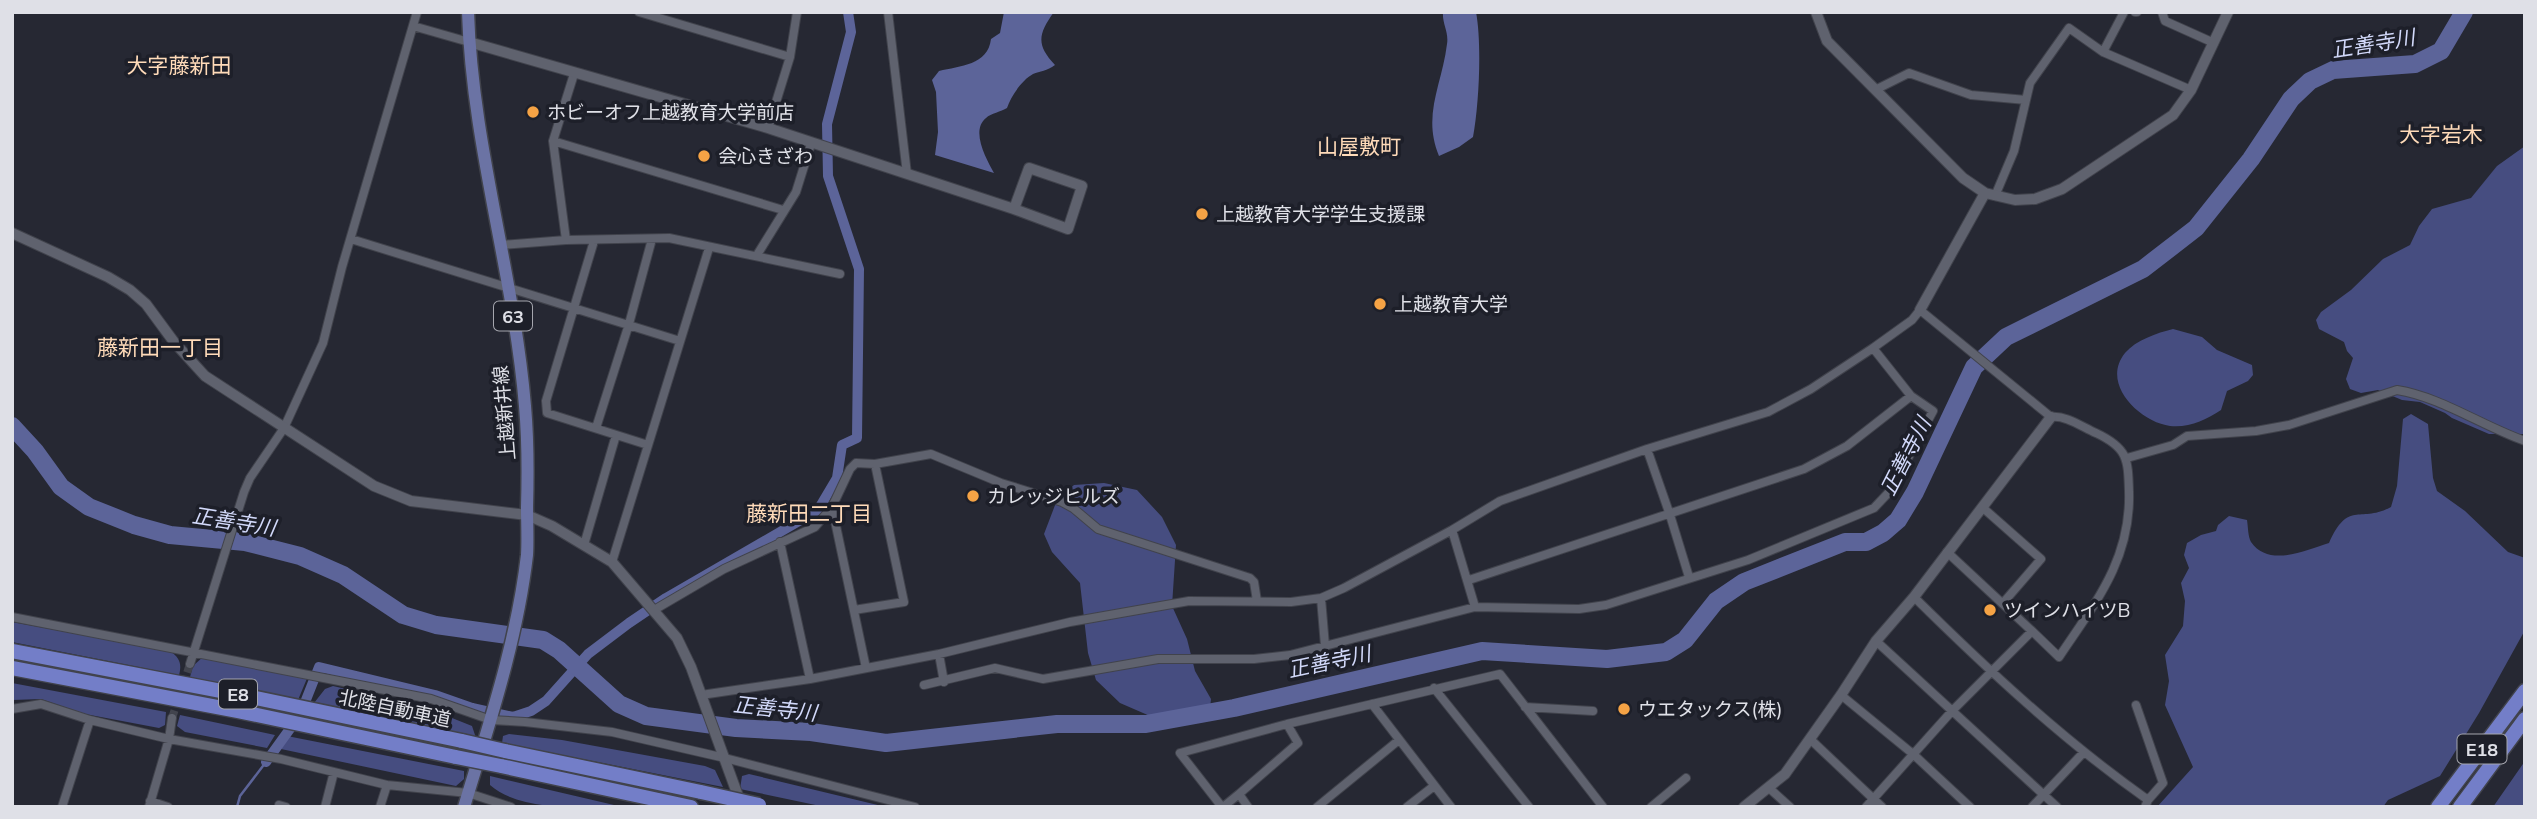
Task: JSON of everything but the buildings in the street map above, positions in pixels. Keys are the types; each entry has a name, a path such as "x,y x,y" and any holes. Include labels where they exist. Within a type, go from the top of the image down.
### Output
{"highway":[{"name":"北陸自動車道","path":"12,651 237,694 764,806"},
{"name":"北陸自動車道","path":"12,668 211,706 691,807"},
{"name":"E18","path":"2438,807 2525,691"},
{"name":"E18","path":"2460,806 2525,719"}],"main road":[{"name":"上越新井線","path":"464,807 491,720 515,621 527,553 528,453 525,403 509,288 480,136 468,12"}],"street":[{"path":"190,664 250,478 284,428 323,343 417,12"},
{"path":"639,12 790,57"},
{"path":"768,128 790,57 797,12"},
{"path":"888,12 907,174"},
{"path":"1816,12 1827,41 1964,178 1990,195 2015,200 2035,199 2062,189 2173,115 2191,90 2228,12"},
{"path":"2103,52 2124,12"},
{"path":"2162,12 2165,22 2214,43"},
{"path":"413,26 768,128 1068,229 1082,186 1028,168 1014,209"},
{"path":"701,695 810,679 939,654 1070,622 1189,601 1291,602 1321,598 1452,530 1500,500 1768,412 1811,389 1912,320 1990,195 2014,151 2030,83 2069,28 2103,52 2191,90"},
{"path":"1877,89 1909,73 1971,95 2026,100"},
{"path":"566,240 552,141 574,74"},
{"path":"552,141 783,210"},
{"path":"757,256 796,192 811,144"},
{"path":"12,233 108,277 130,290 146,304 174,342 205,376 352,472 393,495 433,505 527,515 612,562 677,638 743,807"},
{"path":"500,245 566,240 669,238 839,274"},
{"path":"351,239 680,341"},
{"path":"596,428 652,239"},
{"path":"594,241 546,401 547,413 648,445"},
{"path":"612,562 709,247"},
{"path":"1920,310 2051,417"},
{"path":"924,685 995,668 1043,679 1158,659 1254,659 1290,655 1475,607 1579,609 1606,605 1748,560 1880,503 1891,490 1933,411 1911,396 1873,348"},
{"path":"2127,458 2173,444 2187,436 2289,425 2397,390 2415,393 2498,432 2525,441"},
{"path":"1469,580 1804,469 1847,446 1911,396"},
{"path":"1744,807 1785,774 1842,695 1876,641 1914,597 1947,552 2051,417 2058,416 2105,437 2121,448 2127,458 2128,521 2119,560 2109,581 2059,657 1947,552"},
{"path":"584,545 616,435"},
{"path":"1647,450 1689,577"},
{"path":"654,610 724,569 815,527 832,507 856,463 875,464 932,454 1001,484 1062,502 1098,529 1250,579 1254,582 1257,601"},
{"path":"854,610 904,602 875,464"},
{"path":"832,507 866,668"},
{"path":"1982,507 2041,559 2003,603"},
{"path":"1452,530 1475,607"},
{"path":"780,542 810,679"},
{"path":"1914,597 1991,673 2147,803 2163,783 2136,705"},
{"path":"1321,598 1325,646 1323,671"},
{"path":"12,617 431,699 491,720 612,732 915,807"},
{"path":"1866,807 1952,710 2032,631"},
{"path":"1876,641 2057,807"},
{"path":"939,654 944,682"},
{"path":"1287,724 1298,743 1222,807 1180,753 1287,724 1500,674 1603,807"},
{"path":"1434,688 1529,807"},
{"path":"1842,695 1913,754 1970,807"},
{"path":"13,711 41,704 90,720 169,739 387,785 468,793 511,807"},
{"path":"1372,704 1451,807"},
{"path":"1525,707 1593,710"},
{"path":"168,807 149,804 169,739 172,718"},
{"path":"62,807 90,720"},
{"path":"1810,739 1882,807"},
{"path":"1317,807 1399,740"},
{"path":"2032,807 2084,752"},
{"path":"325,807 334,772"},
{"path":"1651,807 1686,778"},
{"path":"380,807 387,785"},
{"path":"1408,807 1434,786"},
{"path":"1769,788 1790,807"},
{"path":"1239,794 1248,807"},
{"path":"279,807 286,807"}],"shaded area":[{"path":"1004,12 1054,12 1041,39 1045,51 1055,65 1029,77 1017,89 1007,108 988,116 981,124 981,146 994,173 935,155 938,132 936,92 932,80 939,71 964,66 985,54 991,39 1000,33"},
{"path":"1443,12 1476,12 1479,74 1473,137 1439,156 1432,127 1447,44"},
{"path":"2525,146 2525,434 2489,434 2420,402 2402,400 2378,390 2361,393 2350,389 2346,379 2353,358 2344,342 2319,329 2316,320 2321,312 2351,290 2383,259 2410,245 2419,226 2432,209 2471,198 2497,166"},
{"path":"2173,329 2202,337 2217,350 2252,365 2253,375 2248,381 2227,391 2221,410 2184,426 2158,423 2136,409 2120,389 2117,377 2119,365 2130,348 2147,338"},
{"path":"2411,414 2428,424 2433,478 2437,491 2465,511 2508,552 2525,558 2525,630 2440,776 2388,800 2383,807 2157,807 2193,767 2165,705 2169,681 2165,655 2183,626 2185,601 2181,583 2189,568 2184,555 2187,543 2216,531 2218,525 2229,516 2247,520 2251,542 2268,554 2288,555 2329,543 2336,530 2349,517 2380,512 2391,507 2397,486 2403,419"},
{"path":"1104,483 1137,490 1162,517 1176,545 1172,606 1187,639 1195,671 1211,699 1205,719 1182,721 1150,716 1120,703 1096,680 1088,653 1080,583 1052,552 1044,534 1057,500 1074,485"},
{"path":"12,622 170,651 179,662 179,675 12,642"},
{"path":"204,656 308,676 298,700 190,677 193,666"},
{"path":"12,683 166,712 165,725 159,728 85,714 41,699 12,700"},
{"path":"333,686 427,708 472,726 476,738 314,703 325,689"},
{"path":"180,715 275,735 267,748 185,732 177,726"},
{"path":"509,734 562,740 705,766 715,770 723,787 502,743 503,736"},
{"path":"287,736 464,771 464,779 456,786 281,749"},
{"path":"2525,761 2525,807 2493,807"},
{"path":"749,774 886,807 825,807 740,789 742,776"},
{"path":"490,776 621,807 553,806 518,800 490,785"}],"waterway":[{"path":"266,762 300,715 319,667 513,717 531,711 546,701 588,654 629,623 666,598 818,510 837,478 842,445 857,438 859,269 828,176 827,124 851,32 848,12"},
{"name":"正善寺川","path":"12,426 35,451 61,487 89,507 134,525 170,535 245,542 300,556 343,575 403,615 436,625 543,640 559,650 619,704 646,716 736,728 811,732 886,743 1057,724 1146,724 1234,708 1482,651 1607,659 1666,652 1685,640 1716,601 1744,582 1845,542 1866,542 1883,533 1898,520 1915,492 1974,367 2006,337 2143,269 2196,228 2251,159 2291,99 2310,81 2333,70 2415,64 2441,51 2464,12"},
{"path":"237,807 240,796 266,762"}],"tunnel":[{"path":"172,718 190,664"}],"place":[{"name":"ホビーオフ上越教育大学前店","path":"533,112"},
{"name":"会心きざわ","path":"704,156"},
{"name":"上越教育大学学生支援課","path":"1202,214"},
{"name":"上越教育大学","path":"1380,304"},
{"name":"カレッジヒルズ","path":"973,496"},
{"name":"ツインハイツB","path":"1990,610"},
{"name":"ウエタックス(株)","path":"1624,709"}],"district":[{"name":"大字藤新田","path":"179,65"},
{"name":"大字岩木","path":"2441,134"},
{"name":"山屋敷町","path":"1359,146"},
{"name":"藤新田一丁目","path":"160,347"},
{"name":"藤新田二丁目","path":"809,513"}]}
